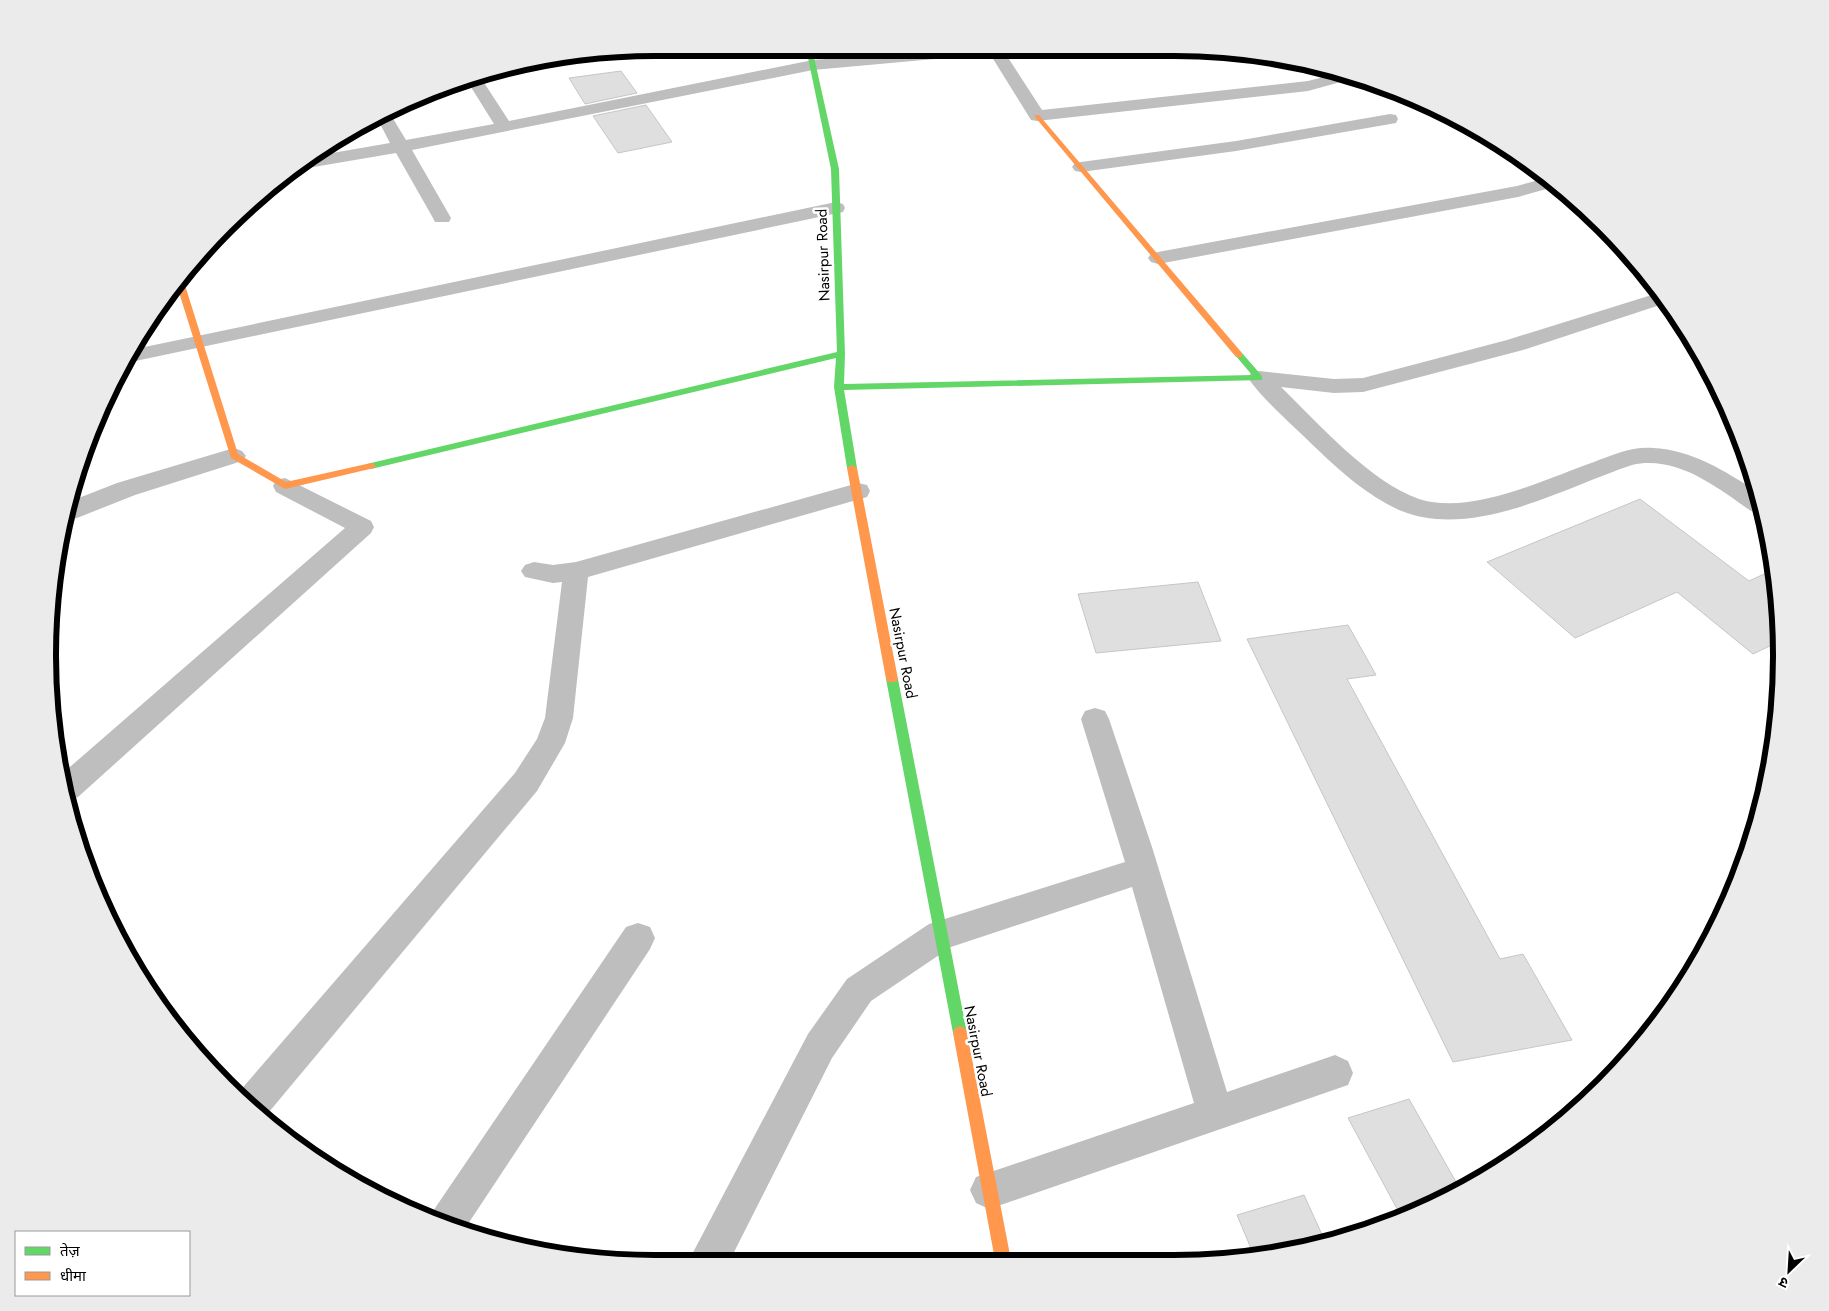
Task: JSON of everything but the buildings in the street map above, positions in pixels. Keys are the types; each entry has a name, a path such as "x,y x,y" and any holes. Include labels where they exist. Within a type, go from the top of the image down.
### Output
{"street":[{"name":"Nasirpur Road","path":"810,56 835,169 840,354 839,387 1002,1255"},
{"path":"317,161 812,65 912,56"},
{"path":"1005,56 1037,116 1259,378 1351,466 1380,489 1410,505 1439,512 1481,509 1625,459 1651,455 1685,461 1752,500"},
{"path":"1037,116 1308,86 1336,79"},
{"path":"477,84 504,126"},
{"path":"1081,167 1236,146 1390,119"},
{"path":"386,120 442,218"},
{"path":"1158,258 1518,191 1543,184"},
{"path":"137,355 836,208"},
{"path":"71,785 362,527 234,456 182,288"},
{"path":"839,387 1259,378 1334,386 1364,384 1515,345 1656,300"},
{"path":"285,486 840,354"},
{"path":"75,509 126,489 234,456"},
{"path":"534,571 553,574 576,571 858,491"},
{"path":"255,1101 526,782 550,743 559,718 576,571"},
{"path":"1095,719 1143,870 1215,1113"},
{"path":"712,1255 820,1046 860,990 941,935 1143,870"},
{"path":"449,1218 638,938"},
{"path":"989,1190 1335,1074"}],"traffic: fast":[{"path":"811,56 835,169 841,354 839,387 852,468"},
{"path":"371,466 841,354"},
{"path":"839,387 1259,378 1239,355"},
{"path":"892,679 960,1033"}],"traffic: slow":[{"path":"1037,116 1239,355"},
{"path":"182,288 234,456 285,486 371,466"},
{"path":"852,468 892,679"},
{"path":"960,1033 1002,1255"}]}
